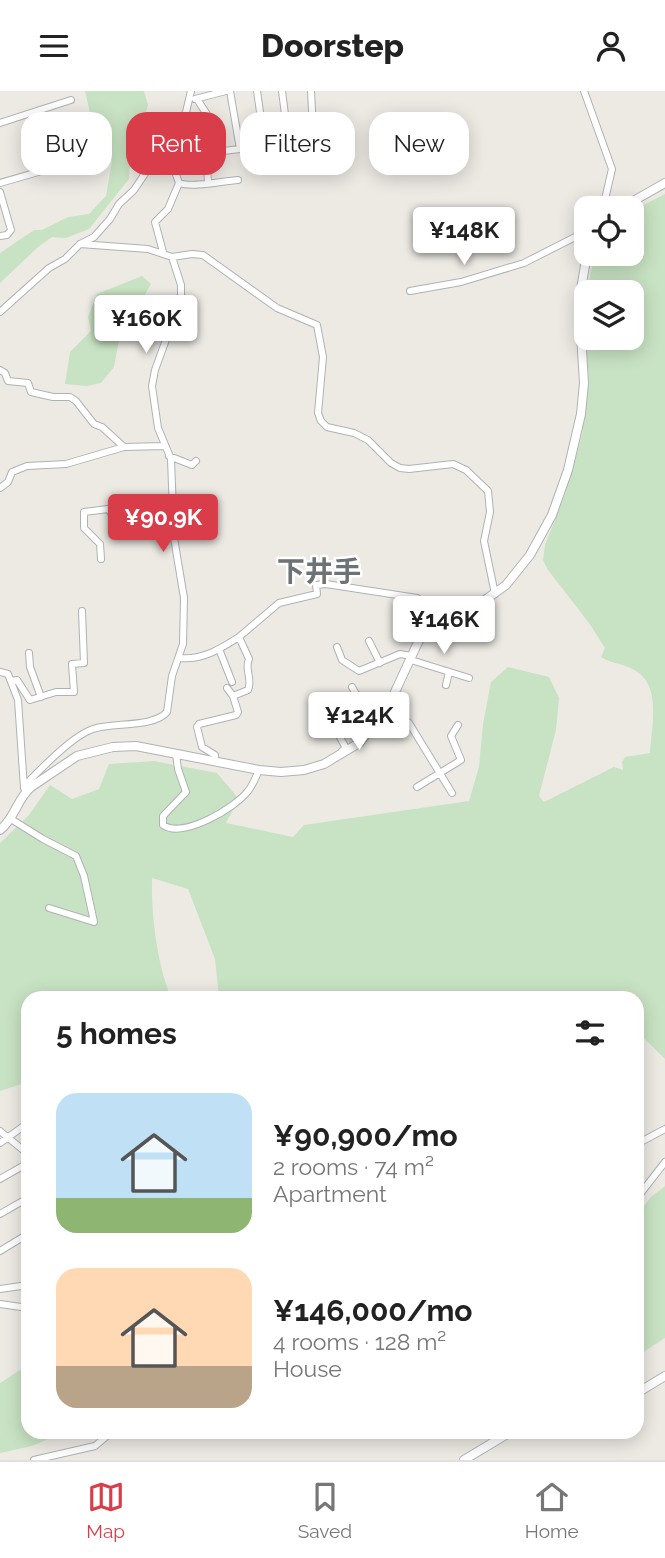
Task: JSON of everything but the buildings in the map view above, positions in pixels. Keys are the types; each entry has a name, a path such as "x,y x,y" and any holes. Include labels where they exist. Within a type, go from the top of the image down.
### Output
{"street":[{"path":"191,91 194,100 204,112"},
{"path":"187,112 194,100 228,91 240,149 226,150"},
{"path":"257,91 260,112"},
{"path":"282,91 285,112"},
{"path":"311,91 312,112"},
{"path":"584,91 612,169 606,196"},
{"path":"0,123 71,100"},
{"path":"0,183 28,175"},
{"path":"1,309 80,244 94,237 144,175"},
{"path":"163,252 155,222 173,201 179,183 176,175"},
{"path":"208,175 208,182"},
{"path":"179,183 194,186 238,180"},
{"path":"642,196 665,183"},
{"path":"0,192 10,230 7,235 0,236"},
{"path":"410,291 461,282 524,263 574,238"},
{"path":"80,244 148,249 172,257 203,255 277,308 317,325 323,357 318,413 327,427 354,433 368,440 391,463 400,468 453,464 466,470 488,491 490,512 484,541 495,594"},
{"path":"0,830 11,819 24,789 51,759 83,733 94,728 154,721 167,712 172,677 180,658 184,634 184,598 174,538 169,456 158,428 152,386 155,369 181,298 181,285 172,257"},
{"path":"24,789 78,756 101,749 136,746 259,770 292,772 334,760 359,743 388,707 428,627 495,594 518,571 540,540 561,492 573,451 584,383 579,301 585,266"},
{"path":"0,370 5,373 4,382 27,383 31,392 53,397 70,397 94,424 102,427 124,447"},
{"path":"0,488 8,482 12,473 27,466 66,464 124,447 164,446"},
{"path":"169,456 191,465 196,461"},
{"path":"101,559 100,544 84,528 84,512 108,509 121,529 138,535 164,534 174,538"},
{"path":"180,658 193,659 219,649 279,603 317,594 316,585 326,584 416,598 440,619"},
{"path":"12,681 18,680 30,700 57,692 74,692 72,664 83,663 82,611"},
{"path":"233,696 244,693 251,685 247,663 249,659 239,636"},
{"path":"369,641 380,663"},
{"path":"337,647 342,660 354,670 364,670 400,654 469,678"},
{"path":"215,761 215,755 202,747 197,727 199,724 236,715 238,712 219,649"},
{"path":"29,653 30,667 41,697"},
{"path":"0,672 8,674 18,700 24,789"},
{"path":"446,685 449,672"},
{"path":"352,687 363,706 375,700 382,715"},
{"path":"388,707 409,723 452,793"},
{"path":"316,767 316,762 346,748 333,725"},
{"path":"417,787 461,760 451,736 458,725"},
{"path":"176,754 186,792 163,816 163,825 167,828 181,828 225,811 250,789 259,770"},
{"path":"11,819 76,856 84,876 94,922 49,908"},
{"path":"0,1143 21,1128"},
{"path":"644,1140 665,1129"},
{"path":"0,1131 21,1149"},
{"path":"644,1189 665,1162"},
{"path":"0,1179 21,1167"},
{"path":"0,1214 21,1202"},
{"path":"0,1251 21,1238"},
{"path":"0,1289 21,1286"},
{"path":"0,1304 21,1307"},
{"path":"644,1389 665,1376"},
{"path":"33,1460 95,1446 103,1439"},
{"path":"464,1460 499,1439"}],"green space":[{"path":"85,91 144,91 148,105 146,112 126,112 126,175 129,175 129,179 89,229 66,238 52,237 0,283 0,253 34,230 42,230 68,217 89,214 106,196 110,175 112,175 112,112 90,112"},
{"path":"665,194 665,1059 644,1038 644,991 218,991 215,959 188,889 152,878 156,939 169,991 21,991 21,1084 0,1091 0,843 29,815 50,785 72,799 99,789 109,764 154,761 217,773 239,799 226,823 293,837 304,825 469,801 479,767 491,682 508,667 549,677 559,698 556,730 539,796 544,802 614,767 623,770 622,762 625,757 650,753 653,709 649,687 636,671 601,657 605,648 543,560 545,545 565,494 582,435 589,381 586,350 644,350 644,280 589,280 592,266 644,266 644,205"},
{"path":"142,276 151,284 119,340 114,367 101,383 87,386 65,384 70,352 91,331 88,317 97,294"},
{"path":"665,1186 665,1338 644,1352 644,1206"},
{"path":"21,1370 21,1439 48,1439 32,1446 0,1453 0,1383"}],"district":[{"name":"下井手","path":"319,571"}]}
